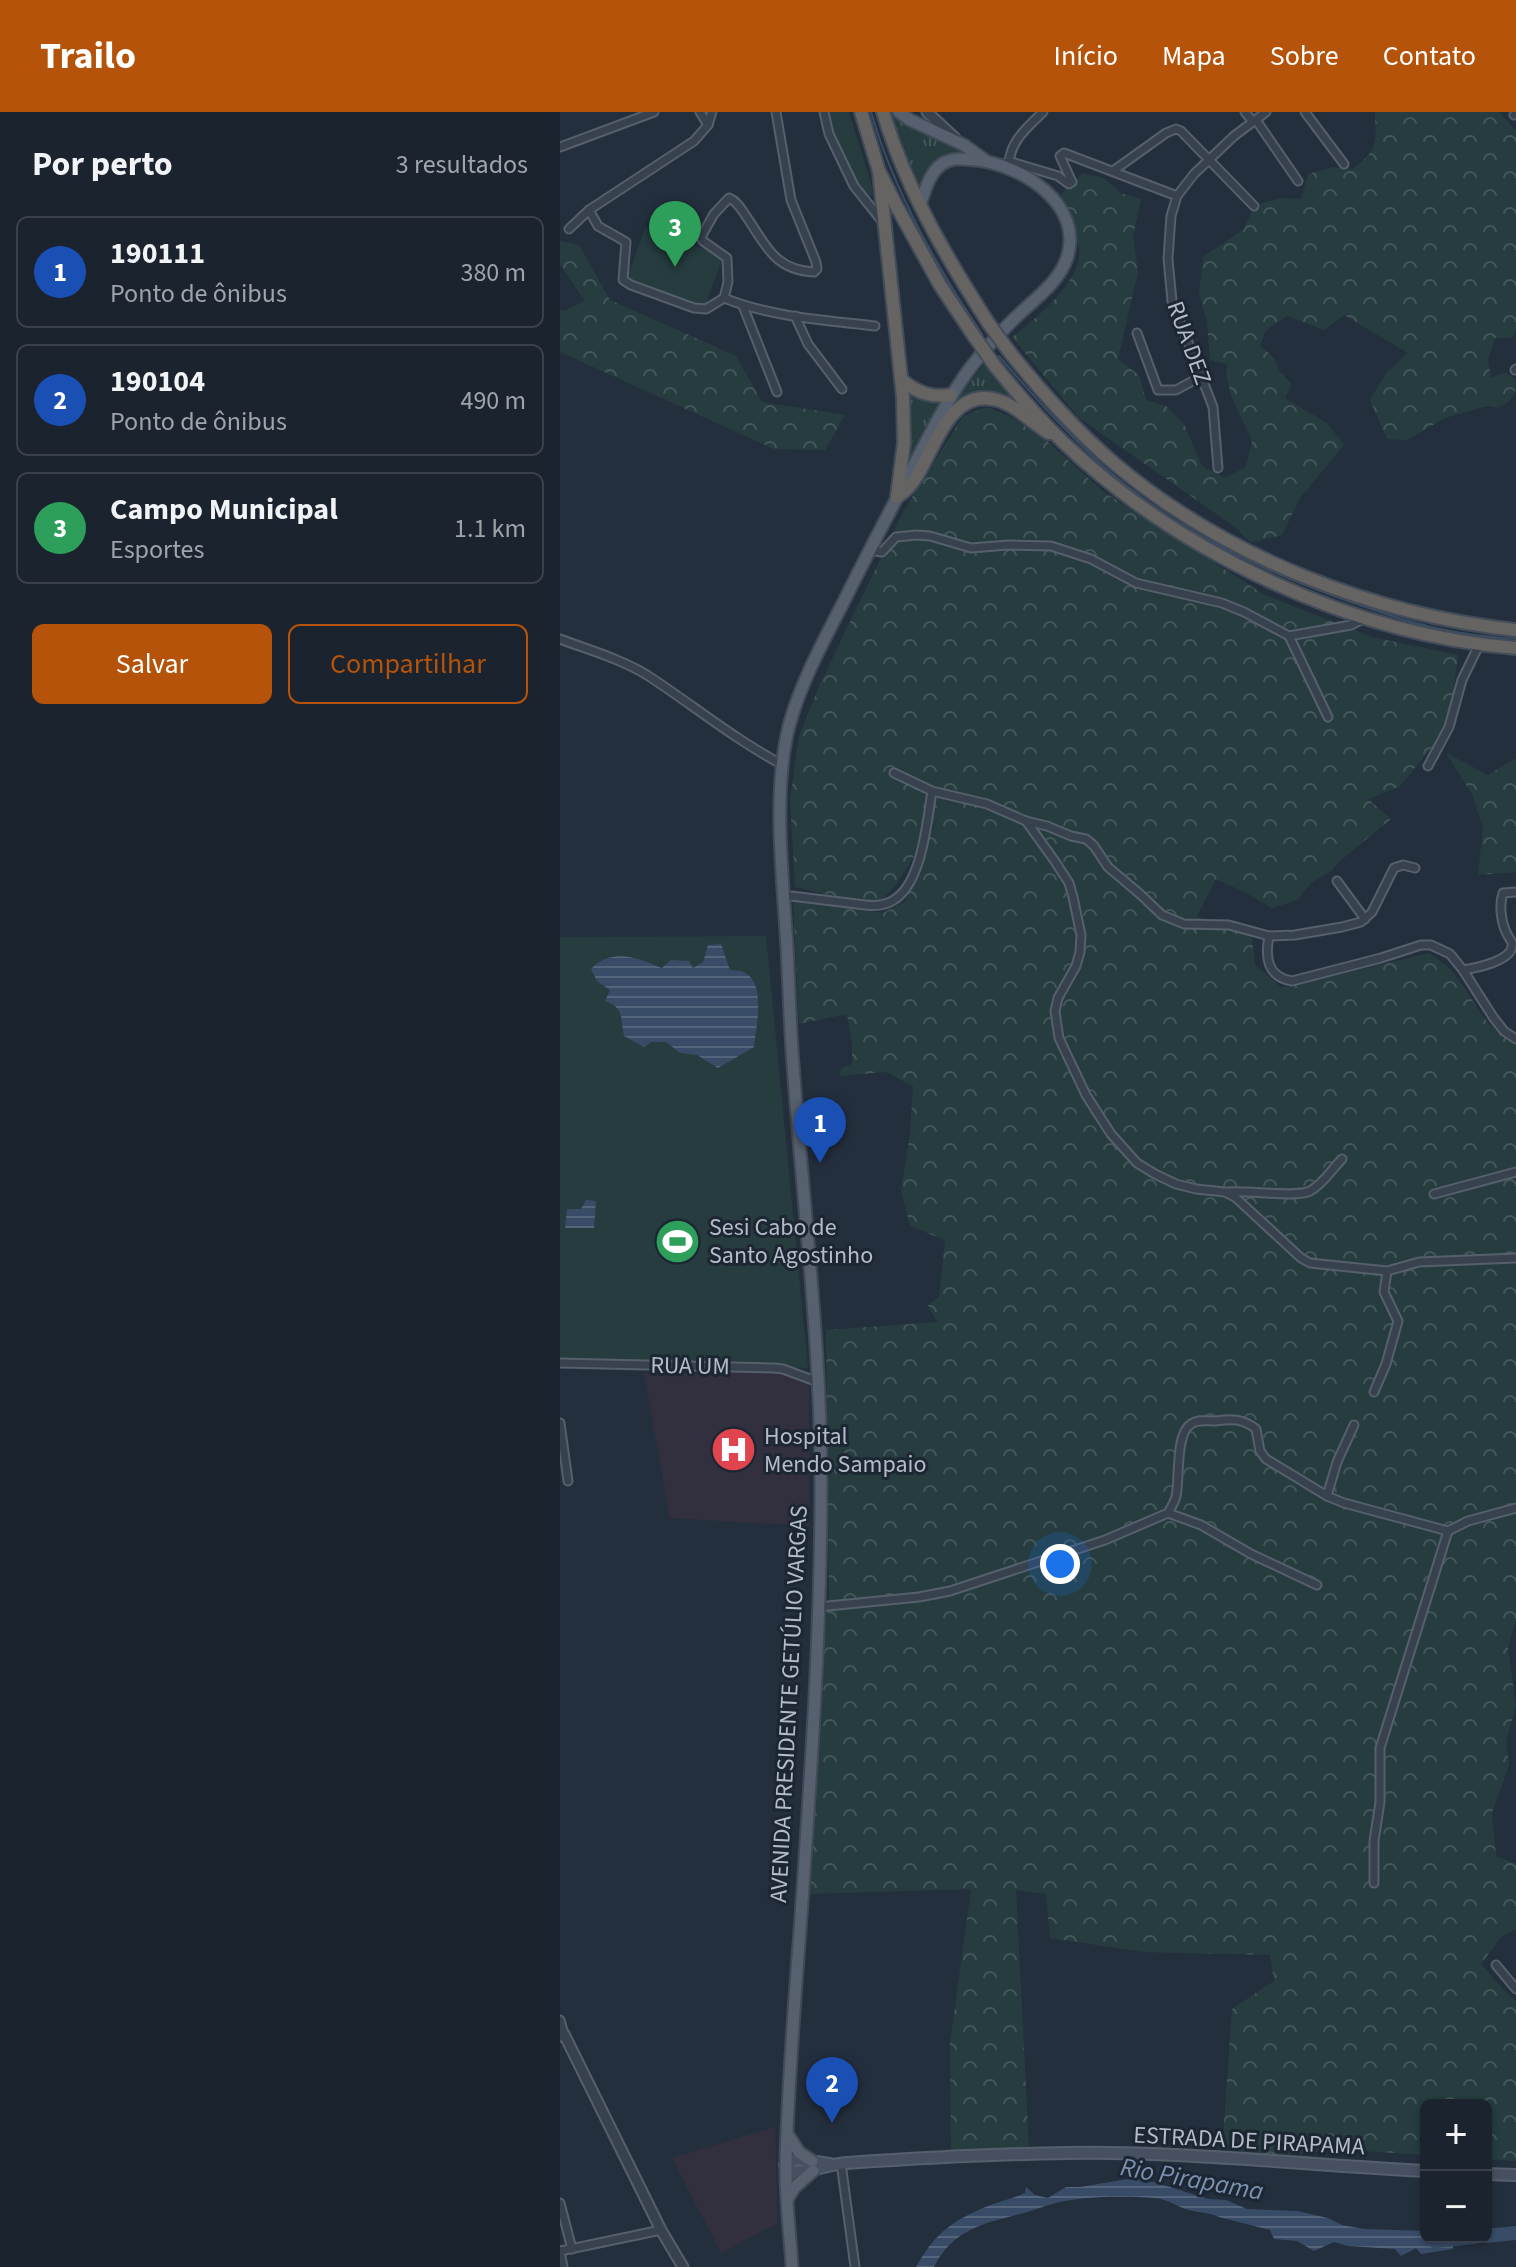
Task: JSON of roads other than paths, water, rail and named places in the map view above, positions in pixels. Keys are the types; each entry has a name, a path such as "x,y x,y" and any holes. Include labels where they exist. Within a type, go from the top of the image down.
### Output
{"highway":[{"path":"861,112 879,171 903,381 904,443 897,497"},
{"path":"883,112 889,134 920,205 946,256 989,324 1071,423 1115,464 1177,511 1233,542 1333,588 1440,619 1516,630"},
{"path":"879,171 940,285 995,366 1060,439 1116,487 1189,538 1297,593 1365,618 1479,645 1516,648"},
{"path":"903,381 918,392 935,397 951,395"},
{"path":"897,497 914,480 951,414 975,400 990,398 1007,403 1060,439"}],"main road":[{"path":"899,112 964,145 986,161"},
{"path":"920,205 931,178 946,161 986,161"},
{"name":"AVENIDA PRESIDENTE GETÚLIO VARGAS","path":"792,2267 785,2165 818,1607 821,1487 818,1382 792,1059 780,793 788,729 802,686 951,395 972,365 1013,319 1057,278 1068,256 1071,237 1061,207 1046,191 1009,165 986,161"},
{"path":"788,2135 812,2166"},
{"name":"ESTRADA DE PIRAPAMA","path":"812,2166 1066,2153 1145,2153 1420,2171"},
{"path":"785,2165 793,2172 812,2166"},
{"path":"788,2198 812,2166"},
{"path":"1492,2174 1516,2175"}],"street":[{"path":"560,147 654,112"},
{"path":"700,112 708,125"},
{"path":"569,229 589,210 694,141 708,125 712,112"},
{"path":"589,210 598,226 626,242 622,275 626,282 694,308 706,309 724,298 728,282 727,258 703,241 701,235 729,198 736,203 774,258 814,272 816,262 791,200 776,112"},
{"path":"824,112 829,134 854,186 885,224"},
{"path":"927,112 964,145"},
{"path":"1043,112 1015,141 1009,165 1058,176 1069,184 1071,178 1060,155 1065,154 1177,196"},
{"path":"1245,112 1298,181"},
{"name":"RUA DEZ","path":"1218,468 1213,407 1175,309 1169,281 1171,216 1177,196 1208,159 1266,112"},
{"path":"1305,112 1344,164"},
{"path":"1113,171 1174,129 1181,131 1254,206"},
{"path":"724,298 743,306 795,316 875,326"},
{"path":"743,306 777,392"},
{"path":"795,316 808,344 842,389"},
{"path":"1137,333 1158,390 1176,390 1200,377"},
{"path":"869,550 882,552 896,537 916,535 971,548 1051,546 1091,559 1136,583 1222,603 1289,636 1328,717"},
{"path":"1289,636 1351,625 1365,618"},
{"path":"560,639 645,674 745,744 783,765"},
{"path":"1428,766 1449,727 1462,680 1479,645"},
{"path":"894,773 932,791 987,804 1026,821 1086,839 1108,867 1166,918 1184,924 1229,925 1269,936 1321,932 1365,919 1372,912 1394,868 1403,865 1415,868"},
{"path":"783,895 876,906 898,898 907,887 919,856 929,820 932,791"},
{"path":"1026,821 1069,883 1081,935 1076,966 1058,998 1055,1011 1059,1038 1086,1095 1119,1145 1137,1163 1176,1184 1225,1192 1306,1193 1315,1188 1342,1159"},
{"path":"1337,881 1365,919"},
{"path":"1463,970 1486,966 1511,950 1512,943 1502,922 1501,897 1505,893 1516,892"},
{"path":"1269,936 1268,955 1272,971 1278,978 1288,980 1299,980 1426,944 1434,945 1450,954 1493,1017 1504,1031 1516,1039"},
{"path":"1434,1194 1516,1172"},
{"path":"1225,1192 1241,1201 1306,1261 1321,1265 1387,1271 1419,1262 1516,1258"},
{"path":"1374,1392 1386,1364 1398,1321 1384,1292 1387,1271"},
{"name":"RUA UM","path":"560,1363 774,1368 818,1382"},
{"path":"818,1607 950,1591 1105,1540 1168,1513 1176,1497 1183,1436 1186,1428 1198,1421 1236,1418 1244,1421 1256,1429 1260,1451 1266,1459 1344,1503 1448,1531 1468,1521 1516,1508"},
{"path":"560,1423 568,1481"},
{"path":"1327,1496 1337,1462 1354,1425"},
{"path":"1168,1513 1201,1525 1251,1554 1317,1585"},
{"path":"1374,1883 1380,1748 1448,1531"},
{"path":"1496,1965 1516,1989"},
{"path":"560,2021 562,2035 683,2267"},
{"path":"836,2164 855,2267"},
{"path":"560,2203 572,2249"},
{"path":"563,2267 560,2251 661,2230"}],"water":[{"path":"721,944 730,970 743,972 750,977 758,994 754,1047 718,1068 697,1055 680,1053 666,1042 651,1042 644,1047 624,1036 619,1010 605,1001 610,990 597,981 591,969 599,962 616,956 635,958 662,968 671,960 689,961 693,968 703,962 708,945"},
{"path":"586,1200 596,1201 594,1228 565,1228 567,1209 581,1209"},
{"path":"1134,2178 1208,2199 1226,2200 1247,2209 1297,2211 1364,2229 1420,2231 1420,2243 1453,2243 1453,2249 1421,2254 1416,2248 1401,2256 1395,2249 1334,2242 1314,2251 1297,2241 1274,2239 1270,2230 1189,2210 1160,2199 1105,2197 1056,2203 982,2225 950,2244 934,2267 916,2267 930,2245 955,2222 1025,2193 1026,2187 1035,2195 1048,2198 1066,2187"}],"waterway":[{"path":"871,112 880,142 918,228 982,334"},
{"path":"999,356 1049,413 1103,466 1159,510 1220,546 1284,577 1390,615 1443,629 1516,639"},
{"name":"Rio Pirapama","path":"1492,2235 1516,2233"}],"place":[{"name":"Campo Municipal","path":"675,267"},
{"name":"190111","path":"820,1163"},
{"name":"Sesi Cabo de Santo Agostinho","path":"678,1241"},
{"name":"Hospital Mendo Sampaio","path":"733,1450"},
{"name":"190104","path":"832,2123"}]}
